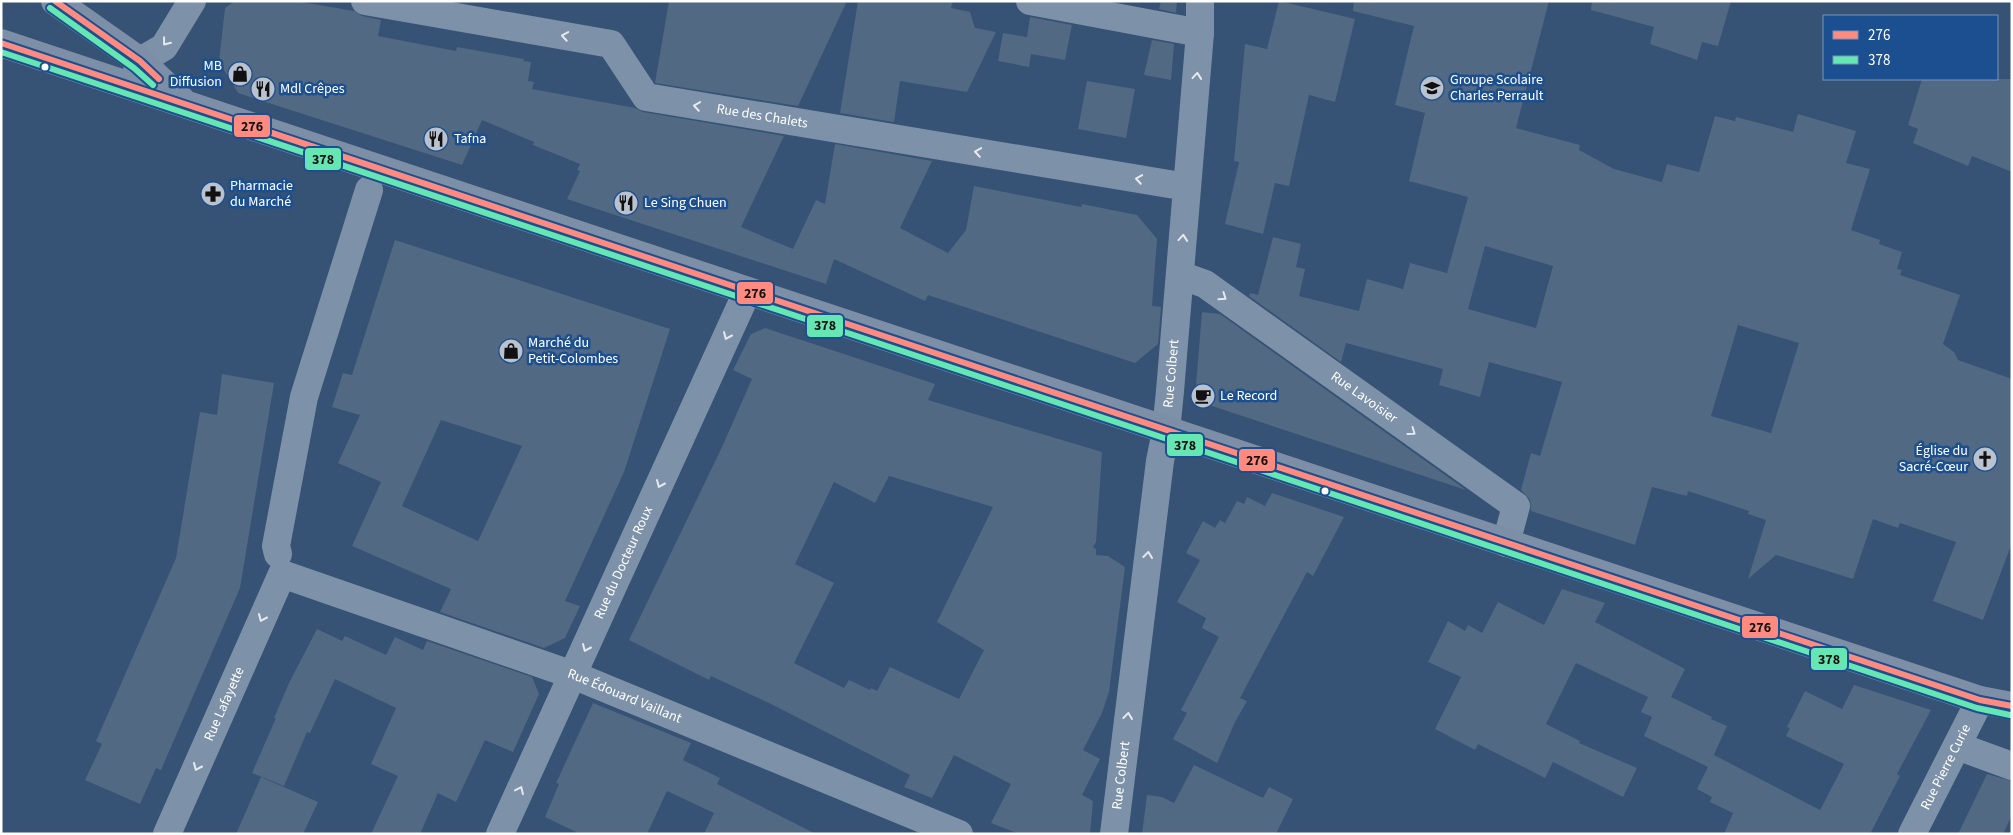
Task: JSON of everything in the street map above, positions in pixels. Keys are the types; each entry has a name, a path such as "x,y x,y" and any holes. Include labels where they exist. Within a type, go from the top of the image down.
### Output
{"main road":[{"path":"55,1 140,61 188,106"},
{"path":"1,43 1980,700 2012,706"}],"street":[{"path":"133,87 140,61 164,47 192,1"},
{"name":"Rue des Chalets","path":"366,1 611,44 646,97 1187,187"},
{"path":"1030,1 1200,33"},
{"name":"Rue Colbert","path":"1114,834 1160,461 1166,431 1200,33 1200,1"},
{"path":"280,564 276,546 304,397 369,190"},
{"name":"Rue Lavoisier","path":"1180,275 1205,284 1516,506 1506,542"},
{"name":"Rue du Docteur Roux","path":"500,834 747,292"},
{"name":"Rue Édouard Vaillant","path":"280,564 573,676 959,834"},
{"name":"Rue Lafayette","path":"167,834 280,564"},
{"name":"Rue Pierre Curie","path":"1912,834 1980,700"},
{"path":"1957,746 2012,766"}],"building":[{"path":"235,1 296,1 354,11 362,16 381,20 378,36 456,51 457,47 524,59 523,61 531,62 528,81 534,82 532,89 635,108 643,112 784,136 741,227 793,249 816,200 825,204 835,144 932,161 900,228 948,253 966,230 974,186 1081,207 1082,204 1137,215 1157,239 1152,306 1161,307 1158,344 1135,363 928,295 925,301 834,259 826,284 603,211 567,199 580,171 577,170 580,164 533,145 534,142 482,120 462,165 238,93 219,62 225,8"},
{"path":"669,1 847,1 798,106 655,83"},
{"path":"858,1 953,1 951,8 970,12 975,28 996,32 967,92 900,81 894,122 840,113"},
{"path":"1161,1 1177,1 1176,13 1159,9"},
{"path":"1279,1 1355,19 1335,102 1309,95 1289,186 1275,183 1263,234 1225,224 1239,162 1234,161 1245,44 1267,49"},
{"path":"1354,1 1549,1 1516,128 1580,145 1579,150 1614,169 1662,182 1667,164 1699,172 1715,116 1735,121 1736,117 1793,132 1798,114 1856,131 1846,163 1870,169 1851,230 1880,240 1879,244 1902,252 1897,269 1902,270 1900,275 1960,295 1943,344 1954,352 1958,360 2012,379 2012,543 1983,620 1933,601 1956,542 1900,523 1898,528 1873,519 1853,579 1776,555 1748,579 1766,520 1748,514 1749,511 1688,491 1687,496 1652,487 1635,545 1531,511 1530,500 1521,490 1531,453 1540,456 1562,382 1489,362 1480,397 1439,385 1443,369 1346,343 1341,362 1249,296 1250,293 1258,295 1273,237 1301,244 1296,267 1305,269 1299,296 1359,311 1367,279 1403,289 1410,263 1447,273 1468,197 1409,181 1425,113 1395,105 1414,26 1353,11","holes":["1485,246 1553,266 1536,328 1468,309","1738,325 1799,343 1771,433 1711,416"]},
{"path":"1592,1 1731,1 1718,46 1702,42 1697,60 1650,44 1654,27 1591,10"},
{"path":"1030,17 1072,25 1065,60 1031,54 1029,67 998,61 1003,33 1027,37"},
{"path":"1152,40 1174,44 1171,80 1144,75"},
{"path":"2012,79 2012,172 1972,156 1968,166 1913,143 1918,129 1908,125 1922,80"},
{"path":"1087,81 1135,89 1126,138 1078,129"},
{"path":"395,240 670,329 624,472 565,601 580,606 565,638 544,648 440,612 451,589 352,546 381,482 338,463 360,415 332,407 343,373 352,375","holes":["441,420 522,446 478,541 402,506"]},
{"path":"1202,312 1220,314 1466,490 1209,405 1196,385"},
{"path":"765,328 935,384 928,400 1102,452 1096,542 1093,547 1096,549 1096,555 1108,556 1125,567 1109,692 1102,713 1083,750 1100,759 1082,795 1093,801 1090,834 1019,834 991,823 1011,784 954,755 932,798 904,787 910,775 773,705 711,676 709,680 629,640 722,447 752,379 733,370 751,334","holes":["889,476 993,507 937,622 984,650 959,699 890,667 877,691 871,688 870,690 849,680 844,688 794,663 834,583 795,564 834,482 875,503"]},
{"path":"222,374 274,383 240,588 161,770 156,768 140,804 85,780 102,744 96,741 176,558 200,412 217,415"},
{"path":"1272,493 1344,517 1313,576 1307,572 1240,698 1247,701 1235,722 1217,763 1173,739 1187,713 1181,710 1219,637 1202,628 1206,618 1177,602 1200,560 1186,553 1203,521 1215,528 1220,520 1225,523 1237,501 1244,504 1247,497 1265,506"},
{"path":"1562,589 1605,603 1595,622 1685,669 1671,697 1727,726 1712,759 1714,755 1820,810 1844,764 1786,736 1790,728 1787,727 1805,691 1842,709 1854,685 1931,710 1897,774 1900,776 1870,834 1724,834 1733,813 1710,802 1712,797 1697,789 1708,767 1644,736 1652,717 1641,712 1648,697 1576,663 1546,724 1580,741 1579,743 1637,768 1623,797 1553,762 1545,778 1478,744 1475,750 1435,729 1461,677 1428,662 1448,621 1465,631 1468,625 1482,633 1498,602 1544,625"},
{"path":"317,629 342,641 345,636 386,655 395,637 423,650 427,641 532,677 539,694 513,752 485,740 456,802 438,793 420,834 371,834 398,776 371,764 396,708 335,679 310,733 307,732 284,786 252,773 289,683"},
{"path":"593,703 691,743 683,760 720,778 717,784 816,834 704,834 714,813 667,791 647,834 580,834 545,817 559,784 556,783"},
{"path":"1194,765 1263,798 1269,787 1293,799 1276,834 1142,834 1147,795 1162,797 1174,803"},
{"path":"1987,774 2012,781 2012,815 2003,834 1958,834"},
{"path":"261,777 318,802 303,834 236,834"}],"transit line":[{"name":"276","path":"55,1 140,61 159,79"},
{"name":"378","path":"50,8 134,68 153,85"},
{"name":"276","path":"1,43 1980,700 2012,706"},
{"name":"378","path":"1,52 1977,708 2010,715"}],"place":[{"name":"MB Diffusion","path":"240,74"},
{"name":"Groupe Scolaire Charles Perrault","path":"1432,88"},
{"name":"Mdl Crêpes","path":"263,89"},
{"name":"Tafna","path":"436,139"},
{"name":"Pharmacie du Marché","path":"213,194"},
{"name":"Le Sing Chuen","path":"626,203"},
{"name":"Marché du Petit-Colombes","path":"511,351"},
{"name":"Le Record","path":"1203,396"},
{"name":"Église du Sacré-Cœur","path":"1985,459"}]}
